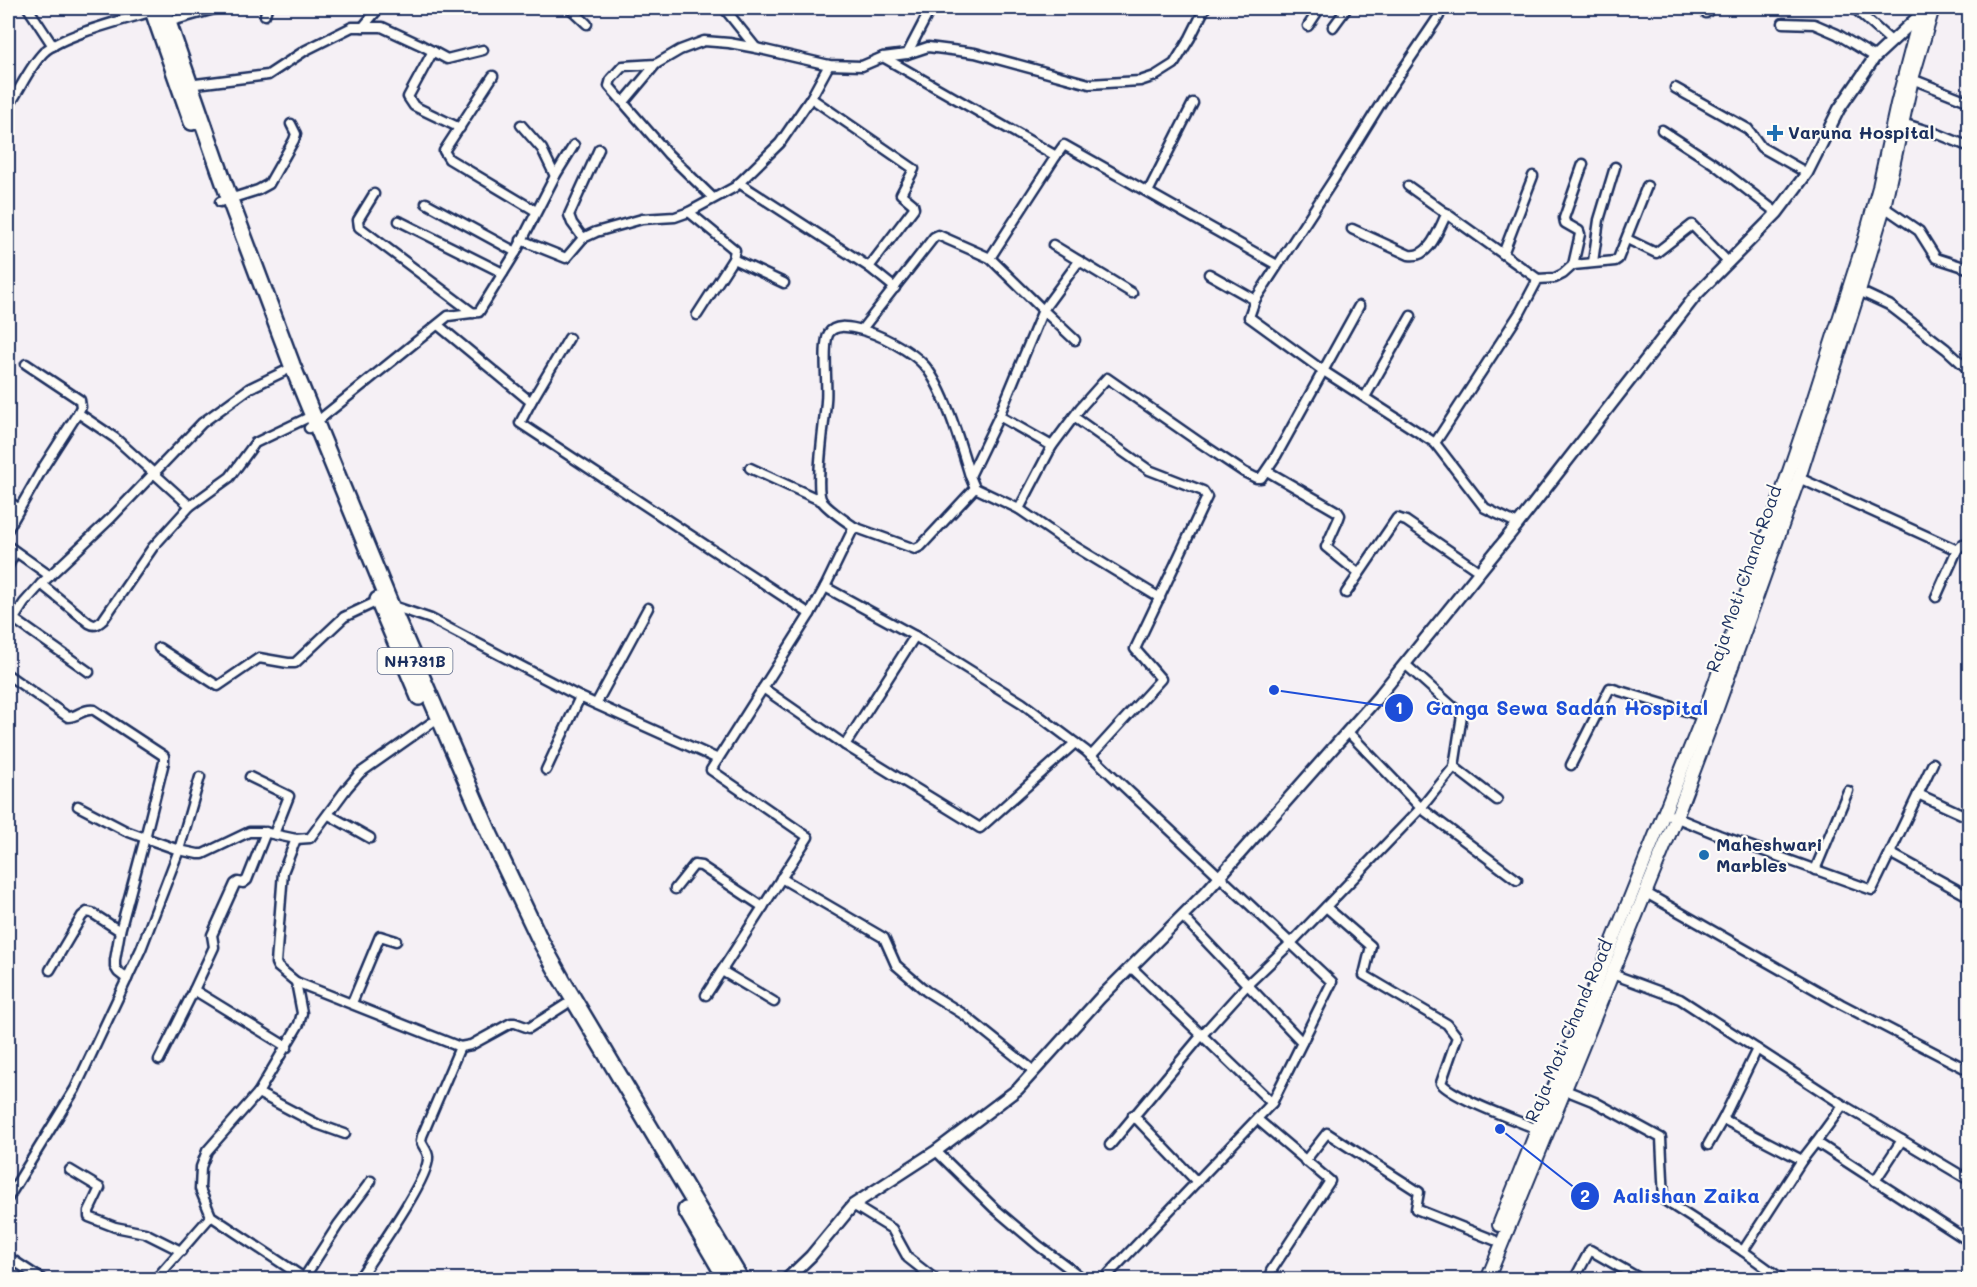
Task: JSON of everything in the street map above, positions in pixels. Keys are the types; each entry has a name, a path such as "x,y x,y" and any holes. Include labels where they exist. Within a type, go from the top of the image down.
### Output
{"highway":[{"name":"NH731B","path":"159,12 285,371 344,502 431,723 483,842 518,916 565,1005 727,1280"},
{"name":"NH731B","path":"225,201 274,319 310,423"},
{"name":"NH731B","path":"385,604 541,942 741,1280"}],"main road":[{"name":"Raja Moti Chand Road","path":"1486,1280 1646,893 1670,815 1711,725 1798,478 1884,207 1927,10"},
{"path":"1478,1280 1537,1129 1670,815 1812,404 1865,238 1897,104 1927,10"}],"street":[{"path":"28,8 53,46"},
{"path":"8,107 39,58 53,46 67,39 159,12 218,8"},
{"path":"363,27 379,8"},
{"path":"570,8 587,24"},
{"path":"724,8 756,48"},
{"path":"907,54 931,8"},
{"path":"624,102 656,64 680,50 704,41 756,48 829,65 862,66 883,57 907,54 928,47 975,53 1089,84 1140,81 1155,76 1174,64 1205,8"},
{"path":"1308,26 1320,8"},
{"path":"1333,27 1347,8"},
{"path":"1854,8 1891,41"},
{"path":"786,1280 811,1256 854,1205 936,1151 1018,1089 1100,998 1220,877 1405,664 1518,524 1697,294 1778,213 1807,173 1839,109 1875,57 1927,10"},
{"path":"1439,16 1277,265 1255,300 1249,317 1322,370 1435,443 1485,508 1518,524"},
{"path":"1783,23 1814,24 1837,34 1875,57"},
{"path":"184,87 268,75 306,50 352,27 382,27 447,59 483,50"},
{"path":"433,51 408,97 414,106 460,128"},
{"path":"883,57 1056,156"},
{"path":"656,64 626,65 611,80 609,86 668,154 712,198"},
{"path":"521,240 566,258 583,238 596,232 642,219 675,216 689,212 735,187 780,142 811,98 829,65"},
{"path":"493,76 444,151 449,159 536,211"},
{"path":"1912,79 1970,102"},
{"path":"1675,88 1748,129 1761,147 1807,173"},
{"path":"811,98 914,169 901,194 913,204 914,208 868,267"},
{"path":"1148,192 1193,103"},
{"path":"1902,123 1970,147"},
{"path":"225,201 258,190 272,180 294,140 296,134 291,124"},
{"path":"521,125 542,149 555,176"},
{"path":"1662,130 1714,164 1778,213"},
{"path":"41,584 93,626 97,625 103,620 153,547 190,506 224,483 255,443 310,423 448,316 479,312 516,252 574,144"},
{"path":"990,258 1064,145 1277,265"},
{"path":"583,238 569,215 599,149"},
{"path":"1573,265 1580,234 1579,231 1565,223 1564,218 1583,164"},
{"path":"1593,262 1599,220 1615,167"},
{"path":"1503,254 1533,176"},
{"path":"739,183 868,267 894,288"},
{"path":"1408,186 1538,279 1555,278 1573,265 1618,259 1647,186"},
{"path":"374,194 358,220 359,227 473,313"},
{"path":"426,203 516,252"},
{"path":"1884,207 1919,231 1936,258 1970,268"},
{"path":"689,212 733,247 735,255 697,315"},
{"path":"1352,229 1415,256 1423,254 1447,213"},
{"path":"399,221 503,273"},
{"path":"1627,239 1656,253 1692,225 1728,262"},
{"path":"862,329 934,237 938,235 990,258 1075,340"},
{"path":"1053,245 1131,293"},
{"path":"732,259 784,283"},
{"path":"970,476 999,416 1043,310 1079,261"},
{"path":"1209,274 1255,300"},
{"path":"1435,443 1521,311 1538,279"},
{"path":"1859,291 1889,305 1946,349 1970,371"},
{"path":"1019,509 1052,446 1107,378 1244,472 1259,479 1267,471 1359,306"},
{"path":"1365,397 1411,316"},
{"path":"438,325 531,402"},
{"path":"822,501 819,486 827,399 826,338 829,332 836,327 862,329 903,348 925,366 940,392 975,488 1019,509 1061,538 1160,598"},
{"path":"569,338 520,423 810,614"},
{"path":"8,529 81,406 80,400 26,364"},
{"path":"8,628 24,603 41,584 111,518 202,423 250,388 285,371"},
{"path":"78,413 115,438 190,506"},
{"path":"999,416 1052,446"},
{"path":"1074,417 1149,470 1207,494 1135,649 1161,679 1091,756"},
{"path":"750,468 822,501 854,527 915,549 921,546 975,488"},
{"path":"1267,471 1338,512 1339,518 1326,547 1358,573"},
{"path":"1798,478 1957,550"},
{"path":"8,501 19,509"},
{"path":"1346,593 1397,518 1406,521 1480,572"},
{"path":"706,995 808,837 711,770 810,614 854,527"},
{"path":"1936,597 1957,550 1963,544 1970,543"},
{"path":"8,566 11,549 50,576"},
{"path":"825,587 915,636 1022,703 1075,743 1332,982 1272,1103 1103,1280"},
{"path":"159,648 218,686 259,658 295,663 344,617 385,604 431,619 580,697 718,759"},
{"path":"596,704 648,608"},
{"path":"14,619 89,672"},
{"path":"845,746 915,636"},
{"path":"1110,1145 1133,1115 1248,984 1291,943 1421,808 1454,767 1462,715 1405,664"},
{"path":"8,675 68,717 74,717 89,709 94,710 161,753 164,762 120,931 115,967 127,979"},
{"path":"763,688 845,746 980,828 1075,743"},
{"path":"1571,765 1610,688 1703,717"},
{"path":"546,770 580,697"},
{"path":"78,806 126,831 198,855 249,832 270,833 296,839 310,838 360,773 431,723"},
{"path":"1348,732 1421,808 1517,880"},
{"path":"1670,815 1872,890 1933,763"},
{"path":"1454,767 1497,800"},
{"path":"8,1198 75,1089 141,950 179,850 200,777"},
{"path":"159,1060 214,947 212,935 234,884 248,880 289,796 250,777"},
{"path":"1815,870 1848,791"},
{"path":"1918,794 1966,816 1970,815"},
{"path":"329,815 370,838"},
{"path":"296,839 283,872 276,963 296,982 460,1047 471,1045 511,1023 529,1028 565,1005"},
{"path":"1890,853 1970,897"},
{"path":"675,889 694,865 701,866 763,906"},
{"path":"782,878 884,938 896,965 932,996 963,1014 1034,1071"},
{"path":"1646,893 1841,1004 1970,1071"},
{"path":"1326,907 1371,946 1364,975 1447,1024 1457,1037 1441,1083 1445,1088 1537,1129"},
{"path":"50,970 82,916 87,912 120,931"},
{"path":"1182,916 1302,1042"},
{"path":"352,1003 380,936 396,941"},
{"path":"1131,967 1272,1103"},
{"path":"722,971 774,1002"},
{"path":"1612,974 1680,999 1842,1105 1969,1180"},
{"path":"296,982 302,1013 299,1024 258,1093 212,1144 202,1163 200,1193 211,1216 306,1279 338,1225 371,1181"},
{"path":"194,990 287,1047"},
{"path":"358,1280 411,1198 428,1163 427,1152 421,1141 422,1136 460,1047"},
{"path":"1708,1145 1757,1049"},
{"path":"1565,1090 1595,1102 1661,1138 1664,1200 1783,1280"},
{"path":"258,1093 317,1124 345,1134"},
{"path":"1743,1251 1802,1160 1842,1105"},
{"path":"1133,1115 1197,1182"},
{"path":"1257,1119 1330,1181 1270,1271"},
{"path":"1723,1119 1802,1160"},
{"path":"1305,1161 1327,1133 1419,1192 1416,1209 1494,1240"},
{"path":"1875,1180 1902,1140"},
{"path":"1816,1142 1970,1242"},
{"path":"936,1151 994,1208 1084,1280"},
{"path":"70,1170 100,1188 89,1211 89,1217 115,1227 145,1233 181,1251"},
{"path":"8,1179 14,1188"},
{"path":"854,1205 892,1229 908,1258 936,1280"},
{"path":"155,1280 211,1216"},
{"path":"1574,1280 1590,1250 1637,1277 1635,1280"},
{"path":"8,1257 43,1280"},
{"path":"1964,1280 1970,1273"}],"place":[{"name":"Varuna Hospital","path":"1775,133"},
{"name":"Ganga Sewa Sadan Hospital","path":"1274,690"},
{"name":"Maheshwari Marbles","path":"1704,855"},
{"name":"Aalishan Zaika","path":"1500,1129"}]}
